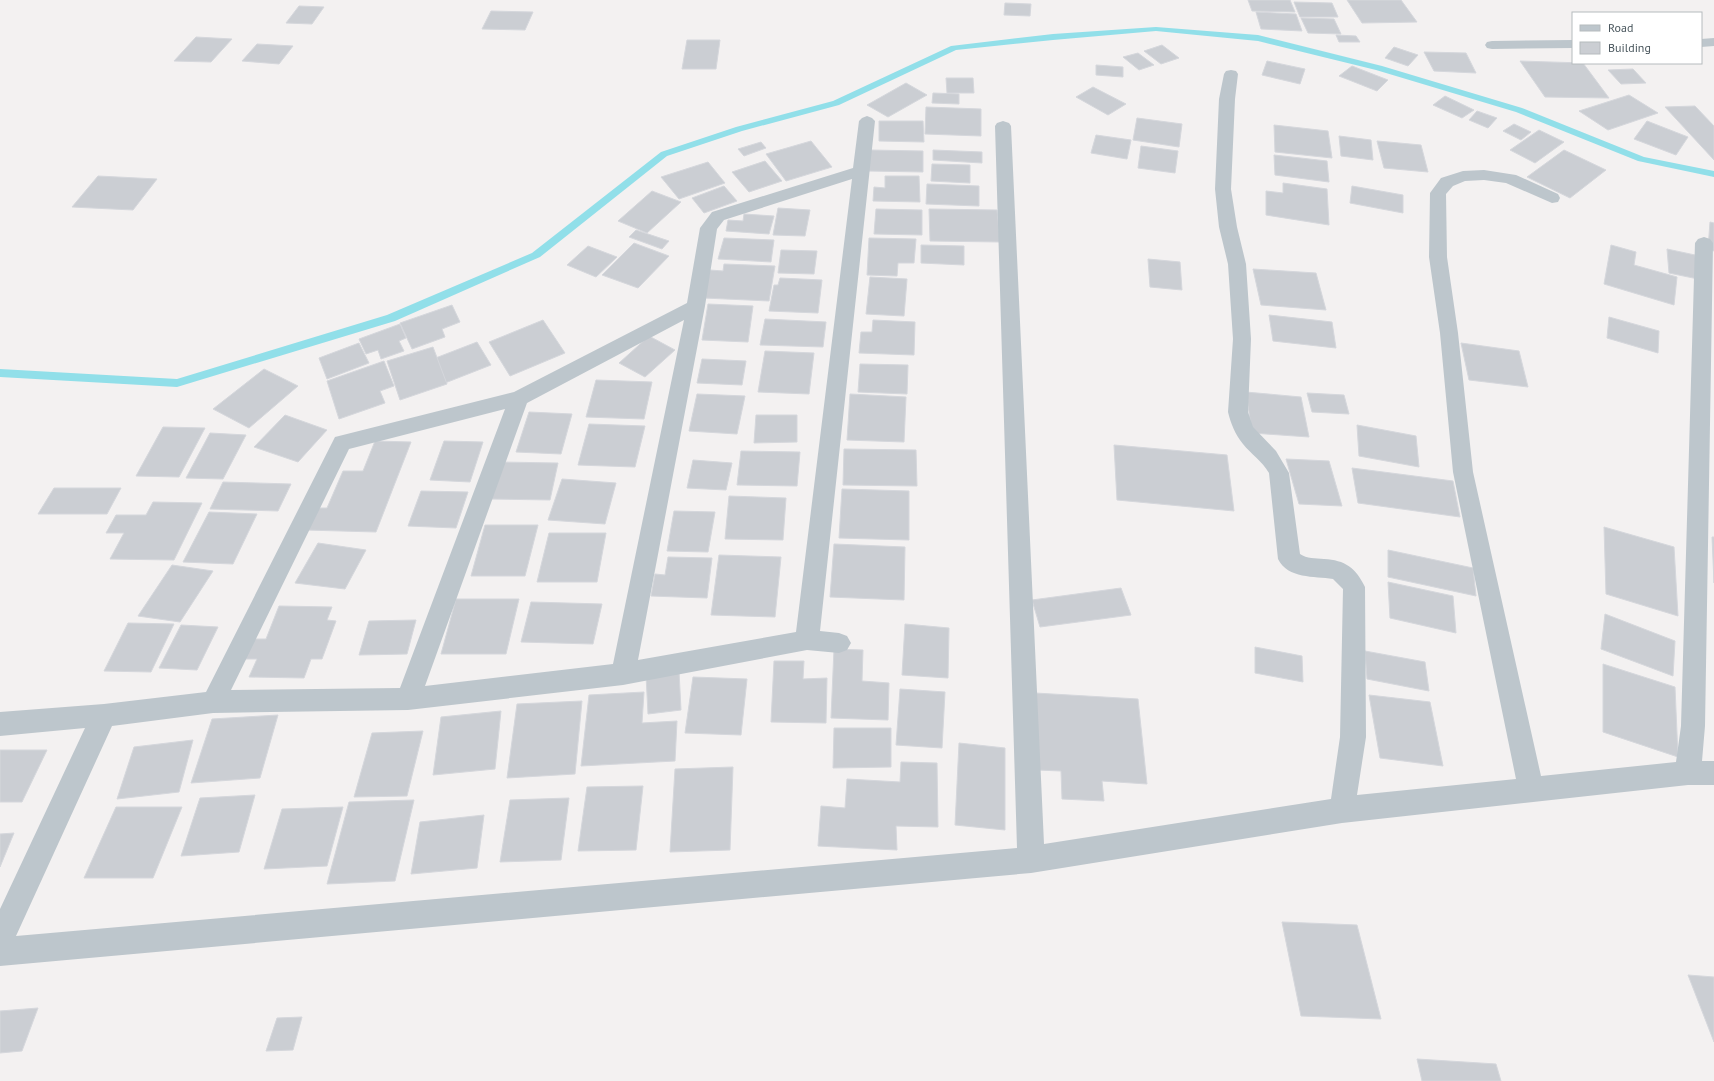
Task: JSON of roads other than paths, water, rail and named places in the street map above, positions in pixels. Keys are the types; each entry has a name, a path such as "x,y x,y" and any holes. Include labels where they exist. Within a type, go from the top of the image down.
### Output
{"street":[{"path":"1702,43 1714,42"},
{"path":"1492,45 1572,44"},
{"path":"1231,74 1227,98 1223,189 1228,228 1237,264 1242,339 1238,412 1240,424 1245,433 1275,463 1279,472 1289,559 1295,564 1301,566 1338,570 1350,579 1354,587 1353,737 1342,810"},
{"path":"807,640 867,121"},
{"path":"1003,126 1031,860"},
{"path":"623,674 696,306 709,228 718,216 862,171"},
{"path":"1531,790 1463,472 1449,333 1438,257 1438,193 1447,182 1463,176 1484,175 1510,179 1552,198"},
{"path":"1688,773 1693,726 1708,324 1704,243"},
{"path":"213,702 342,443 519,398 696,306"},
{"path":"408,699 519,398"},
{"path":"0,724 104,715 213,702 408,699 623,674 807,640 839,643"},
{"path":"0,940 104,715"},
{"path":"0,952 1031,860 1342,810 1688,773 1714,773"}],"waterway":[{"path":"0,373 177,383 391,318 536,255 664,154 739,129 836,103 954,48 1053,37 1156,29 1258,38 1379,68 1519,110 1641,159 1714,174"}]}
